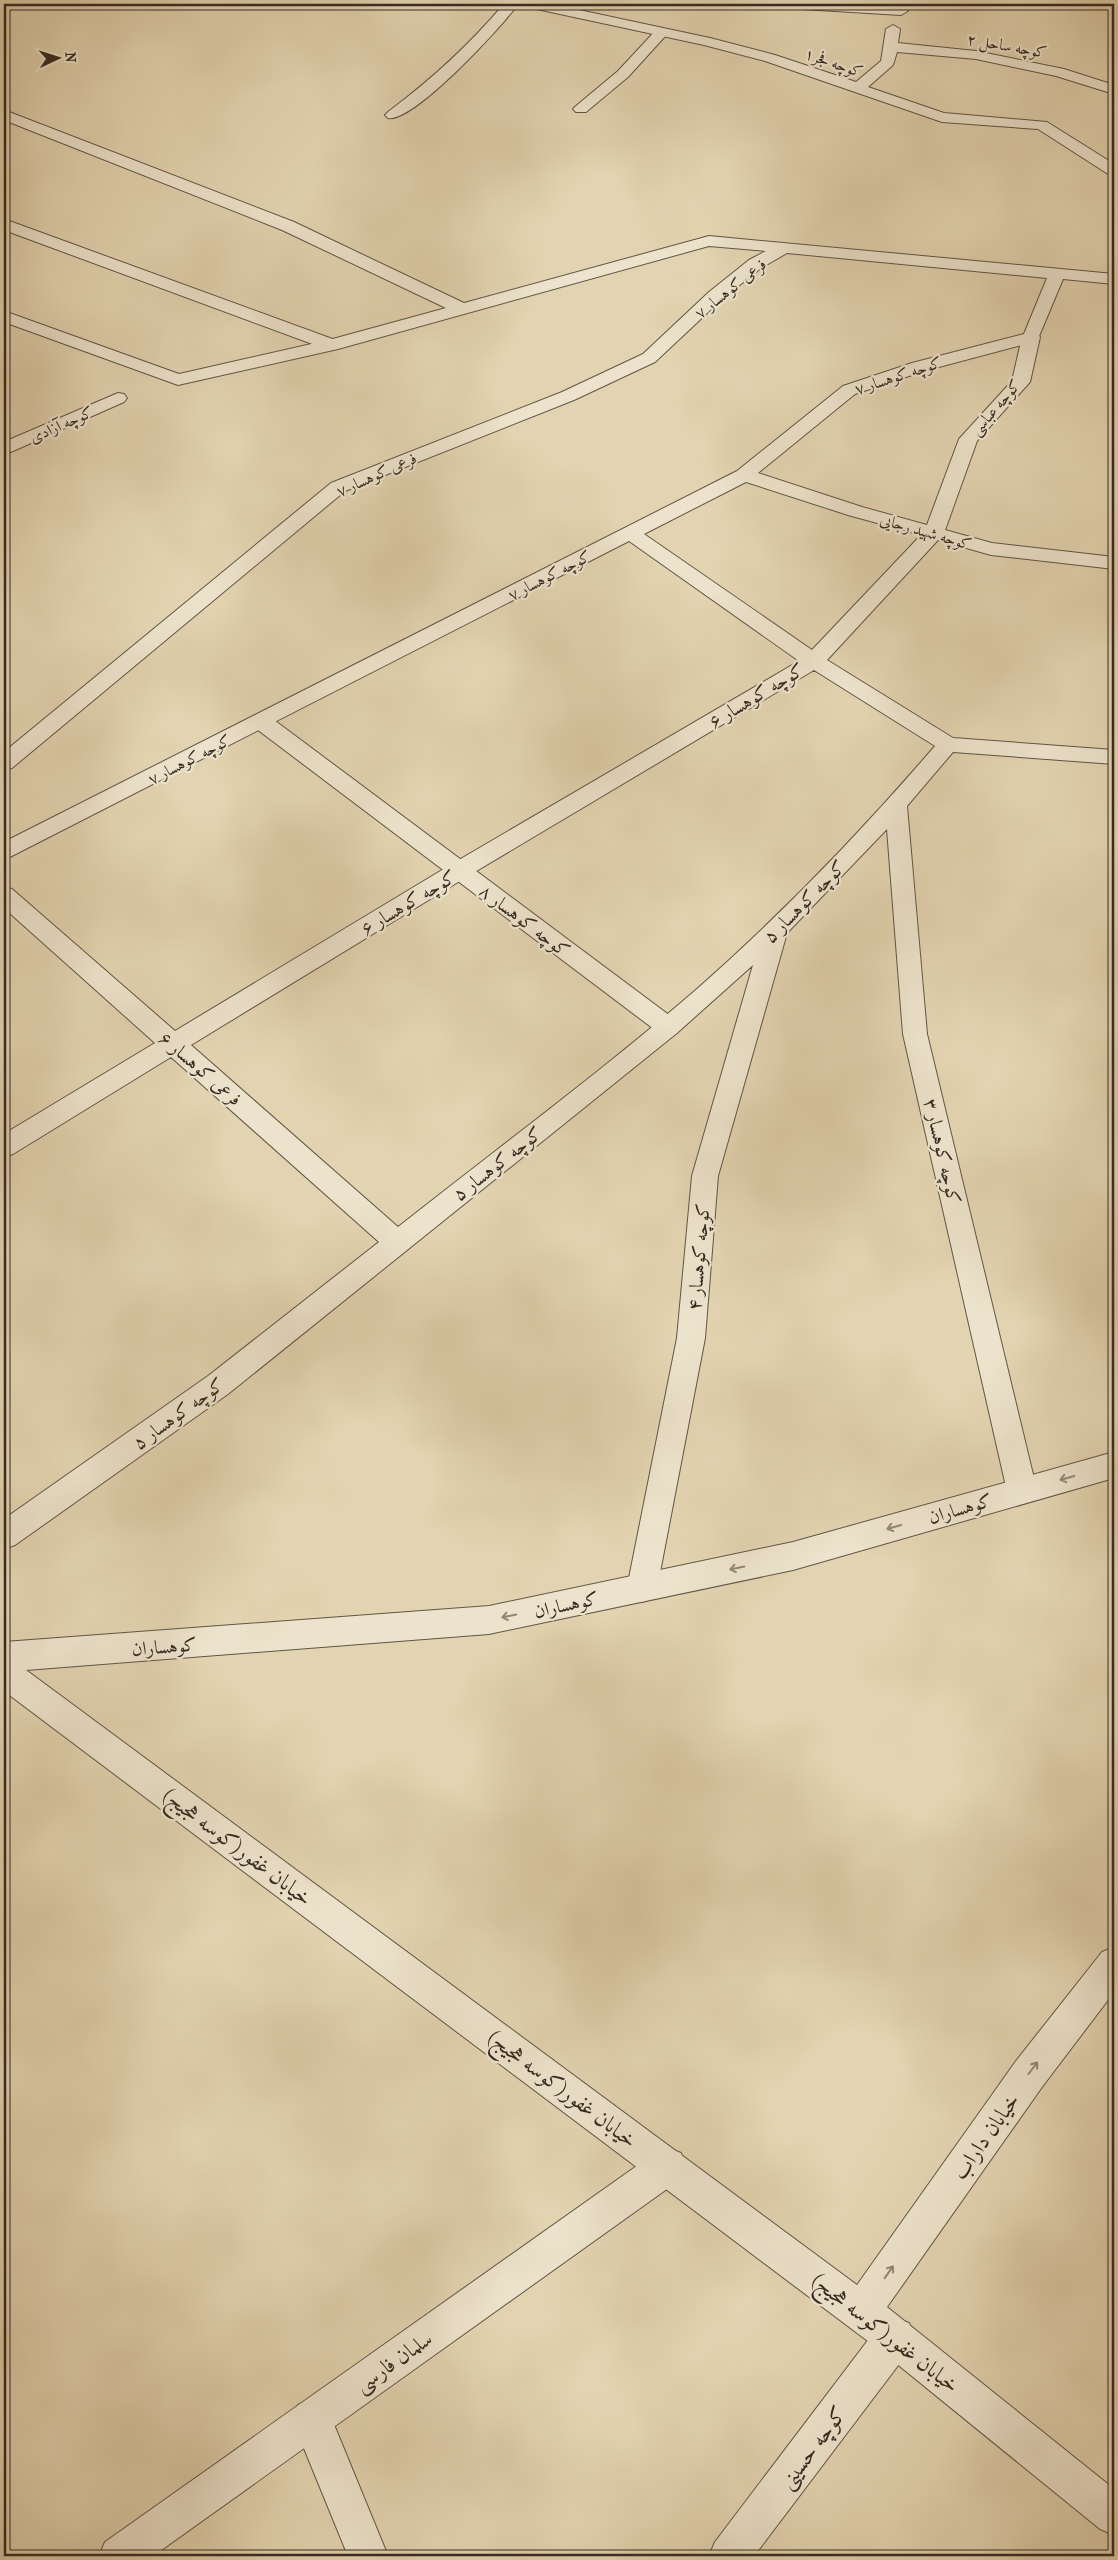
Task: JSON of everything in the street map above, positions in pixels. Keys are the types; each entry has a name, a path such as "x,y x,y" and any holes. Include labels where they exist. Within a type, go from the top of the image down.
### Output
{"street":[{"path":"393,114 429,90 483,37 512,4"},
{"name":"کوچه فجر۱","path":"532,4 705,41 770,58 942,118 1042,124 1114,171"},
{"path":"785,4 902,7 892,32 888,62 858,88"},
{"path":"582,109 623,74 662,32"},
{"name":"کوچه ساحل ۲","path":"890,47 976,55 1059,72 1114,90"},
{"path":"4,115 288,226 462,309"},
{"path":"4,224 332,345"},
{"path":"4,316 178,380 332,345 709,241 1114,279"},
{"name":"فرعی کوهسار ۷","path":"4,763 338,487 568,396 649,358 716,296 755,264 785,248"},
{"path":"1031,337 1057,274"},
{"name":"کوچه کوهسار ۷","path":"4,852 744,475 848,390 918,367 1031,337"},
{"name":"کوچه عباسی","path":"934,533 968,439 1021,382 1031,337"},
{"name":"کوچه آزادی","path":"4,449 118,398"},
{"name":"کوچه شهید رجایی","path":"744,475 855,511 990,549 1114,562"},
{"path":"630,533 814,661 948,744 992,749 1114,757"},
{"name":"کوچه کوهسار ۶","path":"4,1147 460,870 814,661 934,533"},
{"name":"کوچه کوهسار ۸","path":"262,722 668,1027"},
{"name":"کوچه کوهسار ۵","path":"4,1536 218,1385 722,982 775,932 896,806 948,744"},
{"name":"کوچه کوهسار ۳","path":"896,806 915,1034 1022,1491"},
{"name":"فرعی کوهسار ۶","path":"4,895 398,1242"},
{"name":"کوچه کوهسار ۴","path":"642,1588 691,1338 706,1176 775,932"},
{"name":"کوهساران","path":"4,1657 489,1620 793,1556 1114,1465"},
{"name":"خیابان غفور(کوسه هجیج)","path":"4,1672 895,2337 1114,2515"},
{"name":"خیابان داراب","path":"861,2312 1029,2074 1114,1964"},
{"name":"سلمان فارسی","path":"119,2556 668,2166"},
{"name":"کوچه حسینی","path":"729,2556 895,2337"},
{"path":"312,2419 368,2556"}]}
